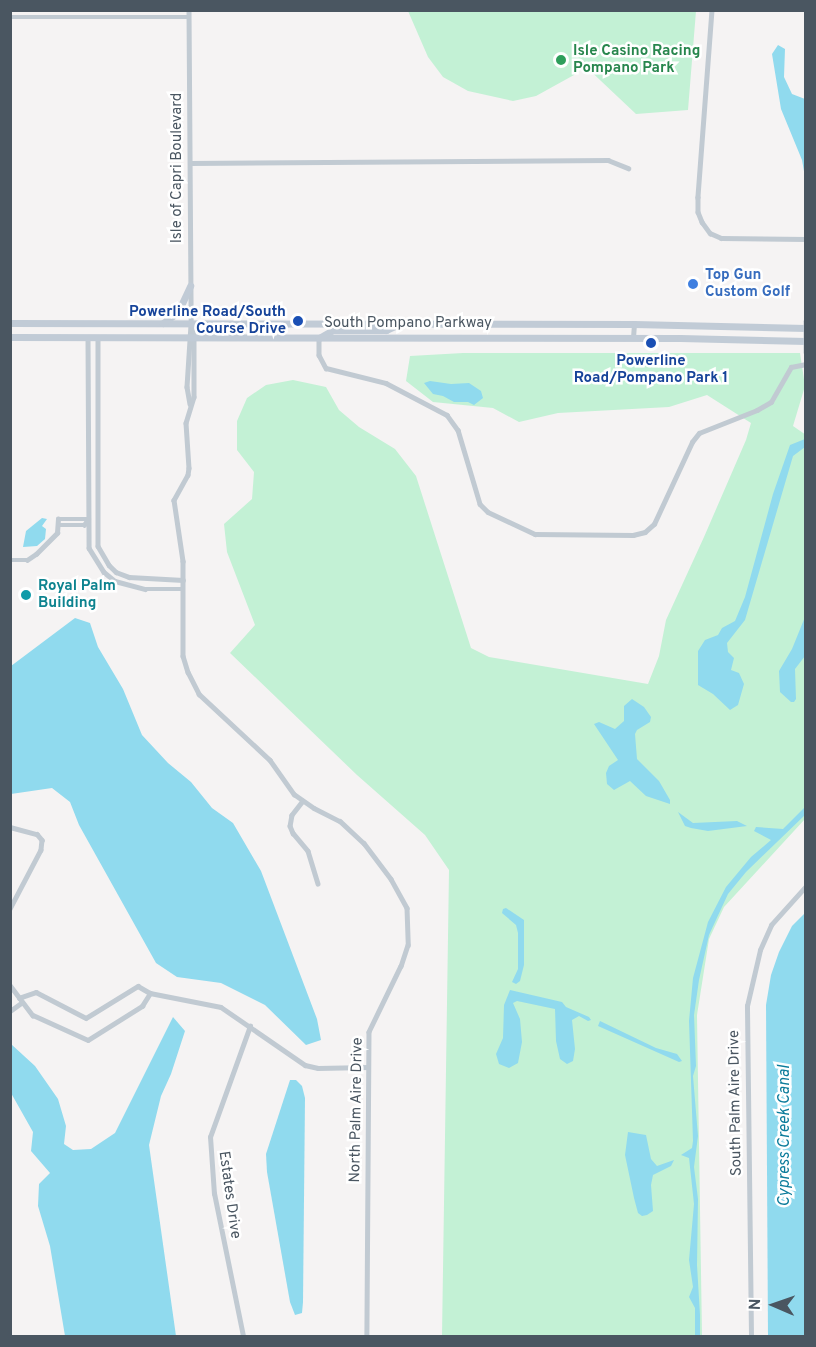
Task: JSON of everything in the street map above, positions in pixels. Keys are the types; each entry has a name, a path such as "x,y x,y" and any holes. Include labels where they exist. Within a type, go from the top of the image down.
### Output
{"main road":[{"path":"161,324 178,312 190,286"},
{"name":"South Pompano Parkway","path":"10,323 634,324 805,328"},
{"path":"319,338 333,330 386,330 399,324"},
{"name":"South Pompano Parkway","path":"10,337 633,338 805,341"}],"street":[{"path":"712,10 698,197 698,212 702,222 711,233 721,238 806,239"},
{"name":"Isle of Capri Boulevard","path":"189,11 190,325"},
{"path":"10,17 189,17"},
{"path":"190,163 608,160 628,168"},
{"path":"806,321 806,352"},
{"path":"633,338 634,324"},
{"name":"North Palm Aire Drive","path":"190,325 194,397 186,423 188,476 174,500 183,580 183,656 193,685 199,694 270,760 294,794 340,821 364,843 386,870 407,909 408,945 401,966 369,1032 367,1336"},
{"path":"88,338 89,548 104,572 115,581 145,589 183,589"},
{"path":"98,338 98,546 102,556 116,572 129,577 183,580"},
{"path":"319,338 319,355 326,368 386,383 447,415 458,430 480,504 488,512 535,534 633,535 645,532 654,524 692,442 699,433 757,410 771,402 791,367 806,364"},
{"path":"88,413 98,412"},
{"path":"88,463 97,462"},
{"path":"10,560 27,560 36,554 57,533 58,519 88,519"},
{"path":"58,525 84,525 88,519"},
{"path":"303,801 292,815 290,826 308,851 318,884"},
{"path":"10,827 38,834 42,840 41,850 10,909"},
{"name":"South Palm Aire Drive","path":"751,1336 747,1006 754,968 771,926 806,886"},
{"path":"10,985 33,1015 88,1040 142,1006 150,993"},
{"path":"10,1011 20,1000 36,992 87,1018 138,986 150,993 211,1003 230,1011 305,1065 318,1068 368,1067"},
{"name":"Estates Drive","path":"243,1336 214,1194 210,1137 250,1026"}],"green space":[{"name":"Isle Casino Racing Pompano Park","path":"408,11 696,11 688,110 636,114 583,64 574,75 536,96 513,101 468,91 443,77 428,57"},
{"path":"463,353 800,353 805,386 793,426 806,435 805,819 724,907 709,939 697,1015 702,1336 442,1336 449,870 425,835 357,775 230,653 255,625 227,552 224,524 252,499 254,472 237,450 237,421 247,398 266,385 293,380 326,387 339,410 359,427 395,449 416,476 471,648 489,657 648,684 659,656 666,620 746,440 751,423 707,395 669,407 558,413 519,422 493,408 433,402 406,381 410,356"}],"water":[{"path":"778,45 785,49 784,77 792,94 805,99 805,177 802,160 781,109 772,54"},
{"path":"430,381 451,384 469,383 481,391 483,398 474,405 468,402 454,402 433,394 424,383"},
{"path":"805,439 805,447 793,456 745,620 727,643 728,652 734,658 731,670 739,673 744,684 738,705 730,710 713,694 698,685 698,651 705,640 718,635 722,628 735,621 745,597 773,494 790,445"},
{"path":"42,518 47,519 42,526 46,529 45,539 37,546 23,547 26,531"},
{"path":"805,617 805,656 795,669 796,699 791,702 780,692 779,671 792,649"},
{"path":"75,618 90,623 98,647 123,689 142,735 168,763 191,782 212,808 233,823 261,871 317,1019 321,1040 306,1045 265,1005 221,983 177,977 156,963 79,825 70,802 52,788 11,794 11,666"},
{"path":"632,699 644,707 651,717 650,722 637,730 635,734 637,759 659,781 670,804 646,796 630,781 614,790 607,784 606,773 609,766 618,760 594,724 599,722 615,729 624,721 624,706"},
{"path":"805,807 805,815 746,872 728,894 709,935 699,980 694,1015 696,1066 693,1076 698,1136 694,1167 698,1199 697,1265 700,1336 695,1336 695,1308 689,1297 693,1287 689,1260 694,1204 689,1158 681,1155 692,1148 693,1141 689,1021 693,978 708,922 726,887 751,857 771,840 754,831 756,827 783,829"},
{"path":"678,812 693,823 737,821 747,826 708,831 691,828 685,826"},
{"path":"506,908 524,920 524,965 520,981 516,984 512,982 518,969 518,933 516,925 502,913"},
{"name":"Cypress Creek Canal","path":"805,913 805,1336 768,1336 766,1005 771,975 779,952 792,926"},
{"path":"510,990 562,1002 566,1007 589,1017 591,1020 588,1021 579,1016 572,1020 575,1049 573,1061 567,1064 560,1059 556,1041 555,1009 517,1001 513,1003 520,1019 522,1042 518,1063 509,1068 499,1064 496,1054 503,1038 504,1005"},
{"path":"173,1017 185,1031 161,1096 149,1145 176,1336 65,1336 50,1246 38,1206 39,1184 50,1173 31,1151 33,1132 11,1093 11,1044 35,1066 58,1099 66,1126 64,1144 73,1150 91,1149 115,1133"},
{"path":"600,1021 656,1048 677,1054 682,1061 679,1062 598,1026"},
{"path":"290,1080 296,1080 302,1086 305,1098 303,1302 302,1313 295,1315 290,1302 267,1172 266,1154"},
{"path":"628,1132 646,1135 651,1159 657,1166 674,1160 671,1166 653,1175 651,1185 653,1211 642,1216 638,1213 625,1155"}],"place":[{"name":"Isle Casino Racing Pompano Park","path":"561,60"},
{"name":"Top Gun Custom Golf","path":"693,284"},
{"name":"Powerline Road/South Course Drive","path":"298,321"},
{"name":"Powerline Road/Pompano Park 1","path":"651,343"},
{"name":"Royal Palm Building","path":"26,595"}]}
